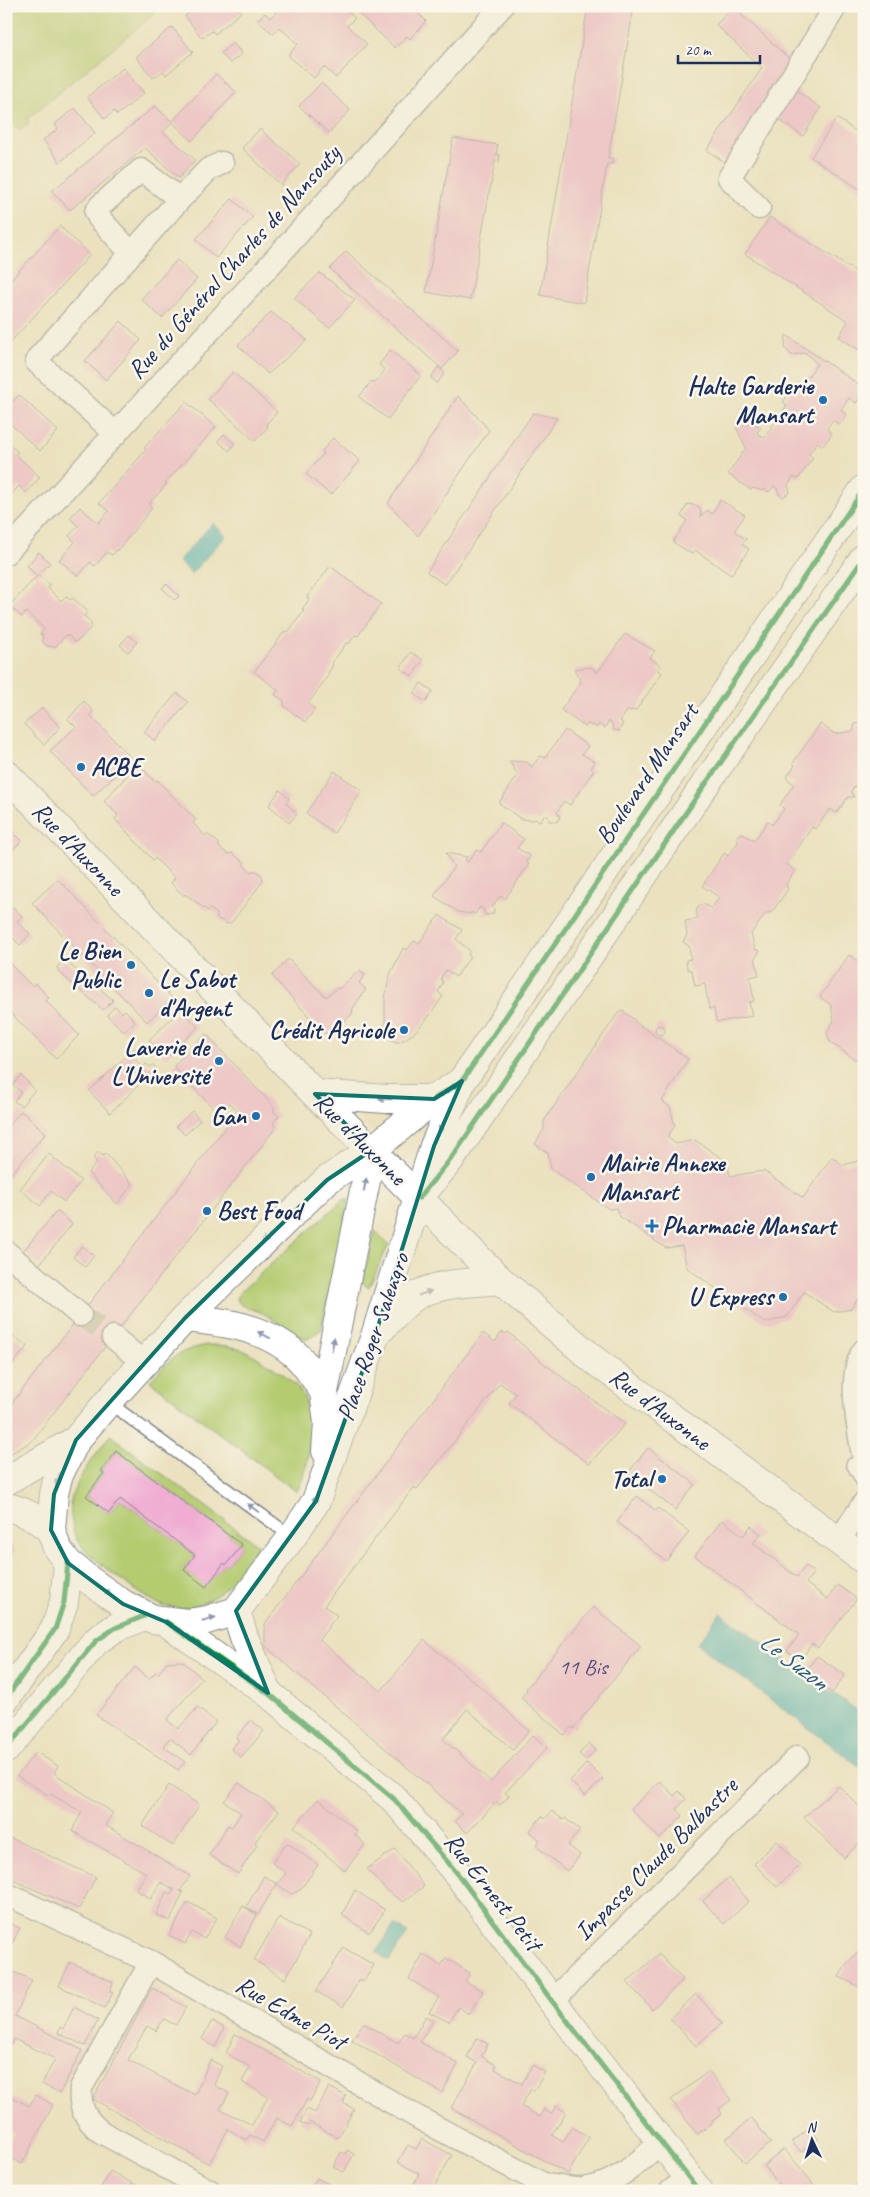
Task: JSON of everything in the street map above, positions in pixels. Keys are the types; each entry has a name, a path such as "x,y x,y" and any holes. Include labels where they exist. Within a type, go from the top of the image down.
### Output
{"main road":[{"name":"Boulevard Mansart","path":"462,1081 864,489"},
{"path":"419,1198 453,1156 700,792 864,558"},
{"name":"Rue d'Auxonne","path":"6,774 315,1094 500,1280 594,1360 864,1560"},
{"path":"155,1619 107,1593 68,1563 57,1548 51,1530 54,1494 58,1477 76,1440 185,1318 327,1180 372,1150 434,1100 462,1081"},
{"name":"Place Roger Salengro","path":"236,1611 292,1537 316,1501 375,1336 434,1146 462,1081"},
{"path":"315,1094 434,1100"},
{"name":"Place Roger Salengro","path":"325,1476 328,1423 324,1392 372,1150"},
{"path":"375,1336 402,1308 419,1294 442,1287 500,1280"},
{"name":"Place Roger Salengro","path":"185,1318 234,1324 257,1331 278,1342 296,1355 324,1392"},
{"path":"6,1482 76,1440"},
{"path":"6,1507 20,1509 39,1520 51,1530"},
{"path":"6,1698 55,1629 64,1602 68,1563"},
{"path":"6,1750 96,1641 115,1628 155,1619 188,1622 207,1620 236,1611"},
{"name":"Rue Ernest Petit","path":"236,1611 244,1636 268,1693"},
{"name":"Rue Ernest Petit","path":"155,1619 268,1693 394,1799 457,1873 552,2001 662,2141 686,2186"}],"street":[{"name":"Rue du Général Charles de Nansouty","path":"6,553 116,434 502,6"},
{"path":"759,208 729,178 836,6"},
{"path":"116,434 37,362 40,356 180,198 209,169 222,163"},
{"path":"131,252 99,218 96,212 100,206 141,170 180,198"},
{"path":"6,1252 80,1315"},
{"path":"113,1337 144,1363"},
{"path":"858,1462 855,1379 858,1359 864,1350"},
{"path":"838,1542 864,1503"},
{"name":"Impasse Claude Balbastre","path":"552,2001 798,1757"},
{"name":"Rue Edme Piot","path":"6,1894 151,1962 417,2117 549,2188 583,2189 610,2181 633,2167 662,2141"},
{"path":"151,1962 81,2088 82,2111 89,2122 101,2132 210,2191"}],"lane":[{"path":"108,1402 292,1537"},
{"path":"858,1462 864,1485"}],"highlighted area":[{"path":"462,1081 434,1146 375,1336 316,1501 236,1611 268,1693 166,1622 123,1604 68,1563 51,1530 54,1494 76,1440 185,1318 327,1180 372,1150 315,1094 434,1099"}],"green space":[{"path":"6,6 164,6 27,119 29,123 19,131 6,114"},
{"path":"344,1199 348,1199 348,1204 321,1330 308,1339 301,1337 269,1316 240,1304 236,1298 240,1292"},
{"path":"375,1231 389,1244 369,1287 362,1282"},
{"path":"207,1345 234,1347 248,1352 285,1376 303,1395 308,1406 311,1431 308,1457 297,1492 150,1381 180,1353"},
{"path":"110,1435 259,1546 238,1575 212,1598 184,1608 164,1606 144,1596 117,1577 92,1556 77,1540 71,1514 71,1500 77,1483","holes":["116,1451 242,1545 226,1565 224,1563 206,1586 184,1570 195,1555 120,1499 109,1513 86,1496 104,1473 101,1470"]}],"water":[{"path":"213,523 226,536 191,574 178,561"},
{"name":"Le Suzon","path":"720,1613 864,1715 864,1770 697,1644"},
{"path":"394,1925 408,1933 389,1961 376,1952"}],"building":[{"path":"197,6 237,6 241,12 215,34 212,31 202,38 185,16"},
{"path":"282,6 342,6 355,18 347,26 367,44 336,78 324,67 314,78 288,55 298,44 279,27 273,34 257,20 265,13 270,18"},
{"path":"366,6 411,6 426,21 410,39 407,36 395,48 359,14"},
{"path":"588,6 634,6 608,158 613,158 612,164 607,164 584,303 540,295"},
{"path":"733,7 794,63 727,164 707,150 762,68 716,25"},
{"path":"172,27 193,52 166,75 163,71 153,78 136,57"},
{"path":"233,43 242,54 230,63 221,53"},
{"path":"123,68 144,93 117,115 114,111 105,119 87,97"},
{"path":"216,74 236,92 192,141 172,122"},
{"path":"321,83 350,110 329,133 299,106"},
{"path":"792,87 821,108 803,136 773,116"},
{"path":"155,106 172,122 163,132 195,160 179,178 145,148 70,210 52,191"},
{"path":"75,108 95,133 60,162 43,140 58,129 55,124"},
{"path":"837,118 864,137 864,192 811,157"},
{"path":"260,129 300,164 281,185 242,148"},
{"path":"453,138 498,145 496,154 500,155 499,162 495,161 470,300 426,292"},
{"path":"232,199 253,217 216,258 196,239"},
{"path":"770,217 864,277 864,353 839,337 848,321 745,254"},
{"path":"60,226 90,255 6,347 6,285"},
{"path":"346,251 458,351 442,369 330,269"},
{"path":"177,260 197,279 162,318 141,299"},
{"path":"320,273 355,300 329,328 294,298"},
{"path":"271,312 307,340 268,374 238,345"},
{"path":"121,321 141,340 106,380 85,361"},
{"path":"786,335 864,388 864,393 856,403 849,398 841,410 847,414 839,425 833,420 827,428 832,434 823,446 817,442 809,454 813,458 798,479 793,477 788,485 790,492 783,497 774,486 769,492 765,489 763,491 752,488 751,490 728,474 746,448 736,427 750,423 757,425 761,427 757,433 764,438 787,405 783,402 798,382 802,385 817,364 806,353 791,355 785,348"},
{"path":"390,350 421,375 388,419 359,397 372,381 375,383 385,370 379,365"},
{"path":"438,367 445,373 437,383 431,378"},
{"path":"233,372 277,412 266,424 268,427 255,441 208,399"},
{"path":"19,395 58,431 40,451 6,420 6,409"},
{"path":"458,396 489,430 418,536 388,503"},
{"path":"186,402 216,427 165,483 167,484 149,504 152,508 122,545 112,555 107,552 95,566 90,562 78,576 59,560 75,542 69,536 78,526 70,518 80,507 98,523 109,511 99,503 146,450 144,448"},
{"path":"533,413 557,418 445,585 427,572"},
{"path":"224,434 235,444 229,451 218,441"},
{"path":"333,438 360,461 331,495 306,474 324,453 322,451"},
{"path":"9,444 18,452 15,454 40,477 26,493 19,486 10,496 6,493 6,464 11,459 6,454 6,447"},
{"path":"720,500 745,515 734,531 746,539 742,544 749,549 731,575 695,550 692,554 673,542 687,520 681,516 688,504 698,506 701,510 700,517 707,510 712,514"},
{"path":"39,552 50,563 38,575 50,585 48,588 61,601 66,596 70,600 73,598 88,612 84,616 91,622 91,627 79,640 74,642 66,635 55,647 47,646 42,641 43,635 40,634 44,629 26,612 22,617 9,606 37,576 27,566"},
{"path":"330,566 381,604 358,636 355,635 349,644 347,642 332,663 329,674 308,704 315,709 305,722 284,706 284,701 275,695 278,690 254,672 285,631 288,632 304,611 302,609 309,600 307,597"},
{"path":"166,584 179,596 175,600 162,588"},
{"path":"625,634 655,651 650,658 661,666 658,671 662,673 636,710 627,711 620,721 623,723 619,731 613,730 612,723 609,721 604,728 599,724 597,727 587,724 585,727 561,710 581,682 574,669 590,667 595,669 594,671 597,673"},
{"path":"129,635 137,642 128,652 120,645"},
{"path":"411,652 423,660 412,676 400,668"},
{"path":"421,683 433,691 426,702 414,694"},
{"path":"177,693 188,702 155,741 144,732"},
{"path":"84,701 93,711 90,715 132,759 93,796 50,751 76,727 68,719"},
{"path":"42,708 60,727 44,745 24,724"},
{"path":"864,722 864,780 859,781 851,791 854,797 848,797 837,813 830,809 815,829 812,827 787,864 795,871 786,884 788,889 772,912 766,913 751,934 755,949 760,951 755,958 759,975 750,977 754,1001 749,1002 752,1016 716,1021 714,1008 709,1009 705,984 695,986 692,971 687,968 686,960 691,959 689,946 683,942 687,935 685,921 698,919 696,911 699,906 704,904 711,909 719,897 702,886 724,853 728,856 738,842 737,836 742,833 754,841 768,821 772,825 784,809 780,805 794,784 786,778 795,765 793,763 820,724 835,734 854,731 854,724"},
{"path":"565,730 588,746 582,754 595,762 591,768 594,770 570,805 564,801 557,812 560,817 557,822 549,821 548,816 544,815 540,821 521,819 499,803 518,775 509,761 527,762 532,767 540,756 545,758"},
{"path":"138,763 155,782 157,780 196,820 193,823 205,836 207,834 219,843 219,847 228,854 232,853 245,863 243,865 251,872 255,870 262,875 263,881 231,923 227,924 217,918 217,914 210,909 208,911 185,894 184,896 171,883 175,878 155,858 153,860 115,819 118,815 104,801"},
{"path":"334,771 362,791 334,833 306,813"},
{"path":"280,790 289,798 286,803 297,814 289,823 269,805"},
{"path":"501,823 524,839 517,848 530,856 526,862 529,864 505,899 500,896 492,907 494,909 493,914 485,915 480,907 475,914 472,912 471,914 458,912 434,896 454,867 446,853 467,857 465,860 468,862 476,850 481,852"},
{"path":"6,825 22,841 6,856"},
{"path":"58,879 172,998 147,1022 32,903"},
{"path":"6,900 22,916 17,921 30,934 20,945 6,931"},
{"path":"439,915 462,930 456,939 470,951 468,954 470,957 456,977 446,970 441,978 443,983 438,992 443,996 427,1019 413,1034 400,1042 395,1042 388,1037 385,1027 385,999 389,977 403,948 407,950 414,941 419,943"},
{"path":"849,955 859,962 864,961 864,1065 859,1062 859,1058 854,1059 829,1041 827,1032 834,1020 831,1005 820,997"},
{"path":"288,959 326,997 337,988 339,989 359,971 365,975 359,983 366,989 353,1008 352,1014 331,1034 324,1033 272,976"},
{"path":"6,960 32,986 35,983 49,998 46,1001 79,1035 56,1059 6,1008"},
{"path":"65,960 96,988 98,987 113,1000 103,1010 59,972 57,967"},
{"path":"115,1006 122,1013 125,1010 135,1021 124,1032 107,1015"},
{"path":"181,1009 198,1027 166,1058 149,1040"},
{"path":"623,1011 634,1021 688,1059 662,1101 670,1107 675,1126 667,1137 676,1144 695,1140 727,1162 730,1176 764,1171 803,1198 832,1157 843,1165 859,1161 864,1155 864,1290 851,1309 834,1312 804,1292 787,1317 765,1323 687,1268 682,1246 666,1248 619,1216 616,1208 609,1209 551,1169 548,1153 535,1144 544,1129 544,1121 618,1013"},
{"path":"658,1025 662,1025 665,1030 664,1034 658,1035 655,1032 655,1028"},
{"path":"206,1034 274,1107 274,1112 279,1116 274,1121 274,1130 31,1442 6,1456 6,1411 238,1111 230,1103 221,1112 215,1106 213,1108 174,1067"},
{"path":"135,1048 138,1051 132,1057 143,1067 146,1064 150,1067 153,1065 156,1068 110,1113 89,1091"},
{"path":"21,1075 35,1090 21,1106 14,1101 21,1092 13,1085"},
{"path":"21,1111 46,1133 6,1180 6,1128"},
{"path":"192,1111 200,1120 185,1135 176,1126"},
{"path":"98,1152 103,1156 105,1153 133,1184 117,1204 88,1173 97,1162 93,1158"},
{"path":"49,1154 81,1181 64,1202 51,1191 40,1206 20,1189"},
{"path":"57,1211 72,1224 39,1265 23,1251"},
{"path":"82,1246 94,1256 85,1267 73,1257"},
{"path":"502,1332 505,1334 508,1332 542,1362 625,1424 589,1464 509,1403 516,1394 500,1383 417,1489 414,1487 324,1606 337,1615 319,1640 381,1691 424,1640 483,1689 529,1731 513,1750 467,1709 443,1739 491,1782 533,1735 547,1748 505,1793 509,1796 500,1805 496,1802 467,1833 455,1821 462,1814 265,1646 265,1624 483,1333 495,1342"},
{"path":"8,1334 28,1346 6,1372 6,1335"},
{"path":"648,1448 695,1484 675,1510 628,1473"},
{"path":"116,1451 242,1545 226,1565 224,1563 206,1587 184,1570 195,1555 120,1499 109,1513 86,1496 104,1473 101,1471"},
{"path":"637,1496 656,1511 658,1508 689,1532 666,1561 617,1522"},
{"path":"722,1520 743,1536 751,1526 761,1534 753,1543 797,1577 806,1566 814,1572 806,1583 827,1599 838,1585 857,1599 818,1648 812,1644 800,1660 787,1651 799,1635 695,1556"},
{"path":"6,1537 11,1542 12,1549 6,1558"},
{"path":"593,1607 641,1646 573,1729 571,1727 564,1735 521,1698 526,1689"},
{"path":"817,1656 845,1675 832,1693 804,1673"},
{"path":"182,1661 202,1678 167,1720 178,1729 198,1707 216,1722 191,1755 170,1738 163,1746 185,1762 178,1770 96,1715 135,1667 149,1679 156,1672 158,1674 167,1662"},
{"path":"251,1720 264,1731 241,1757 231,1749 239,1740 236,1738"},
{"path":"589,1743 596,1750 586,1760 579,1754"},
{"path":"36,1752 58,1766 54,1773 113,1813 105,1825 190,1876 180,1891 183,1892 170,1921 156,1915 166,1892 170,1894 175,1890 161,1882 151,1899 136,1890 146,1873 72,1831 82,1812 50,1794 48,1795 17,1776"},
{"path":"587,1763 603,1779 585,1796 570,1781"},
{"path":"660,1781 674,1796 679,1791 686,1799 677,1809 683,1816 660,1839 631,1809"},
{"path":"239,1783 279,1811 255,1842 257,1845 238,1874 209,1855 228,1825 232,1827 241,1813 224,1801"},
{"path":"169,1785 199,1805 173,1846 142,1826"},
{"path":"839,1786 864,1811 864,1838 844,1858 804,1817"},
{"path":"318,1799 357,1831 354,1834 365,1844 345,1871 294,1827"},
{"path":"552,1811 563,1820 565,1818 580,1830 568,1845 580,1855 567,1871 536,1846 540,1840 530,1831 542,1816 545,1819"},
{"path":"6,1836 96,1877 79,1909 6,1877"},
{"path":"777,1841 800,1865 777,1887 754,1864"},
{"path":"287,1843 318,1865 300,1890 291,1894 277,1884 286,1873 272,1863"},
{"path":"395,1849 424,1886 403,1902 386,1890 367,1869"},
{"path":"264,1876 277,1884 258,1914 246,1907"},
{"path":"728,1878 749,1901 724,1924 703,1901"},
{"path":"355,1890 385,1910 369,1933 342,1915"},
{"path":"188,1902 217,1918 204,1939 192,1932 185,1944 169,1935"},
{"path":"243,1906 257,1915 240,1947 225,1937"},
{"path":"279,1917 310,1935 285,1979 254,1960"},
{"path":"6,1922 20,1928 10,1948 6,1946"},
{"path":"864,1946 864,1989 839,1977 847,1963"},
{"path":"344,1948 374,1965 364,1981 360,1979 343,2007 316,1991"},
{"path":"423,1954 441,1966 446,1958 470,1973 465,1981 483,1991 469,2014 458,2007 449,2022 429,2012 439,1997 409,1979"},
{"path":"659,1954 683,1980 652,2009 627,1982"},
{"path":"70,1962 113,1982 110,1991 113,1992 105,2008 59,1986"},
{"path":"14,1972 32,1980 15,2016 82,2050 60,2093 42,2084 55,2059 14,2039 11,2045 6,2042 6,1988"},
{"path":"152,1988 186,2007 176,2025 164,2019 156,2031 147,2026 128,2060 195,2095 210,2060 222,2066 214,2085 229,2093 220,2109 252,2125 268,2097 242,2082 250,2067 226,2053 235,2034 321,2082 310,2101 307,2099 292,2126 277,2118 263,2142 250,2135 246,2140 228,2129 209,2164 93,2099"},
{"path":"696,1994 722,2023 696,2046 670,2018"},
{"path":"74,2007 98,2020 85,2046 58,2033 60,2027 63,2029"},
{"path":"426,2016 433,2020 420,2042 458,2064 442,2093 352,2040 363,2023 398,2043 405,2033 413,2038"},
{"path":"212,2021 224,2028 215,2047 202,2039"},
{"path":"477,2038 488,2044 481,2056 496,2065 495,2069 522,2084 532,2065 545,2072 534,2091 531,2089 521,2106 540,2117 544,2109 551,2114 556,2106 566,2112 552,2135 563,2142 572,2127 589,2137 568,2174 451,2108 477,2063 467,2057"},
{"path":"709,2071 731,2100 719,2109 722,2114 712,2121 713,2123 697,2134 671,2100"},
{"path":"329,2087 346,2096 343,2103 354,2109 338,2138 310,2122 308,2126 300,2122 307,2109 315,2113"},
{"path":"6,2094 29,2106 36,2095 53,2105 22,2164 6,2155 6,2148 14,2133 6,2129"},
{"path":"752,2118 771,2143 745,2163 726,2139"},
{"path":"810,2128 818,2139 801,2152 792,2142"},
{"path":"422,2139 452,2155 432,2191 410,2191 419,2174 398,2162 408,2145 416,2149"},
{"path":"784,2149 808,2177 817,2191 784,2191 764,2166"},
{"path":"347,2150 354,2154 344,2172 333,2167 341,2152 346,2154"},
{"path":"110,2171 146,2191 99,2191"},
{"path":"317,2178 335,2188 333,2191 310,2191"},
{"path":"864,2180 864,2191 847,2191 851,2188"}],"tunnel":[{"path":"80,1315 113,1337"}],"cycle path":[{"path":"434,1099 462,1081 864,489"},
{"path":"419,1198 453,1156 700,792 864,558"},
{"path":"6,1698 55,1629 64,1602 68,1563"},
{"path":"6,1749 96,1641 115,1628 144,1616"},
{"path":"166,1622 268,1693 394,1799 457,1873 552,2001 699,2191"}],"place":[{"name":"Halte Garderie Mansart","path":"823,400"},
{"name":"ACBE","path":"81,767"},
{"name":"Le Bien Public","path":"131,965"},
{"name":"Le Sabot d'Argent","path":"149,993"},
{"name":"Crédit Agricole","path":"404,1030"},
{"name":"Laverie de L'Université","path":"219,1061"},
{"name":"Gan","path":"256,1116"},
{"name":"Mairie Annexe Mansart","path":"591,1177"},
{"name":"Best Food","path":"207,1211"},
{"name":"Pharmacie Mansart","path":"652,1226"},
{"name":"U Express","path":"783,1297"},
{"name":"Total","path":"662,1479"}]}
